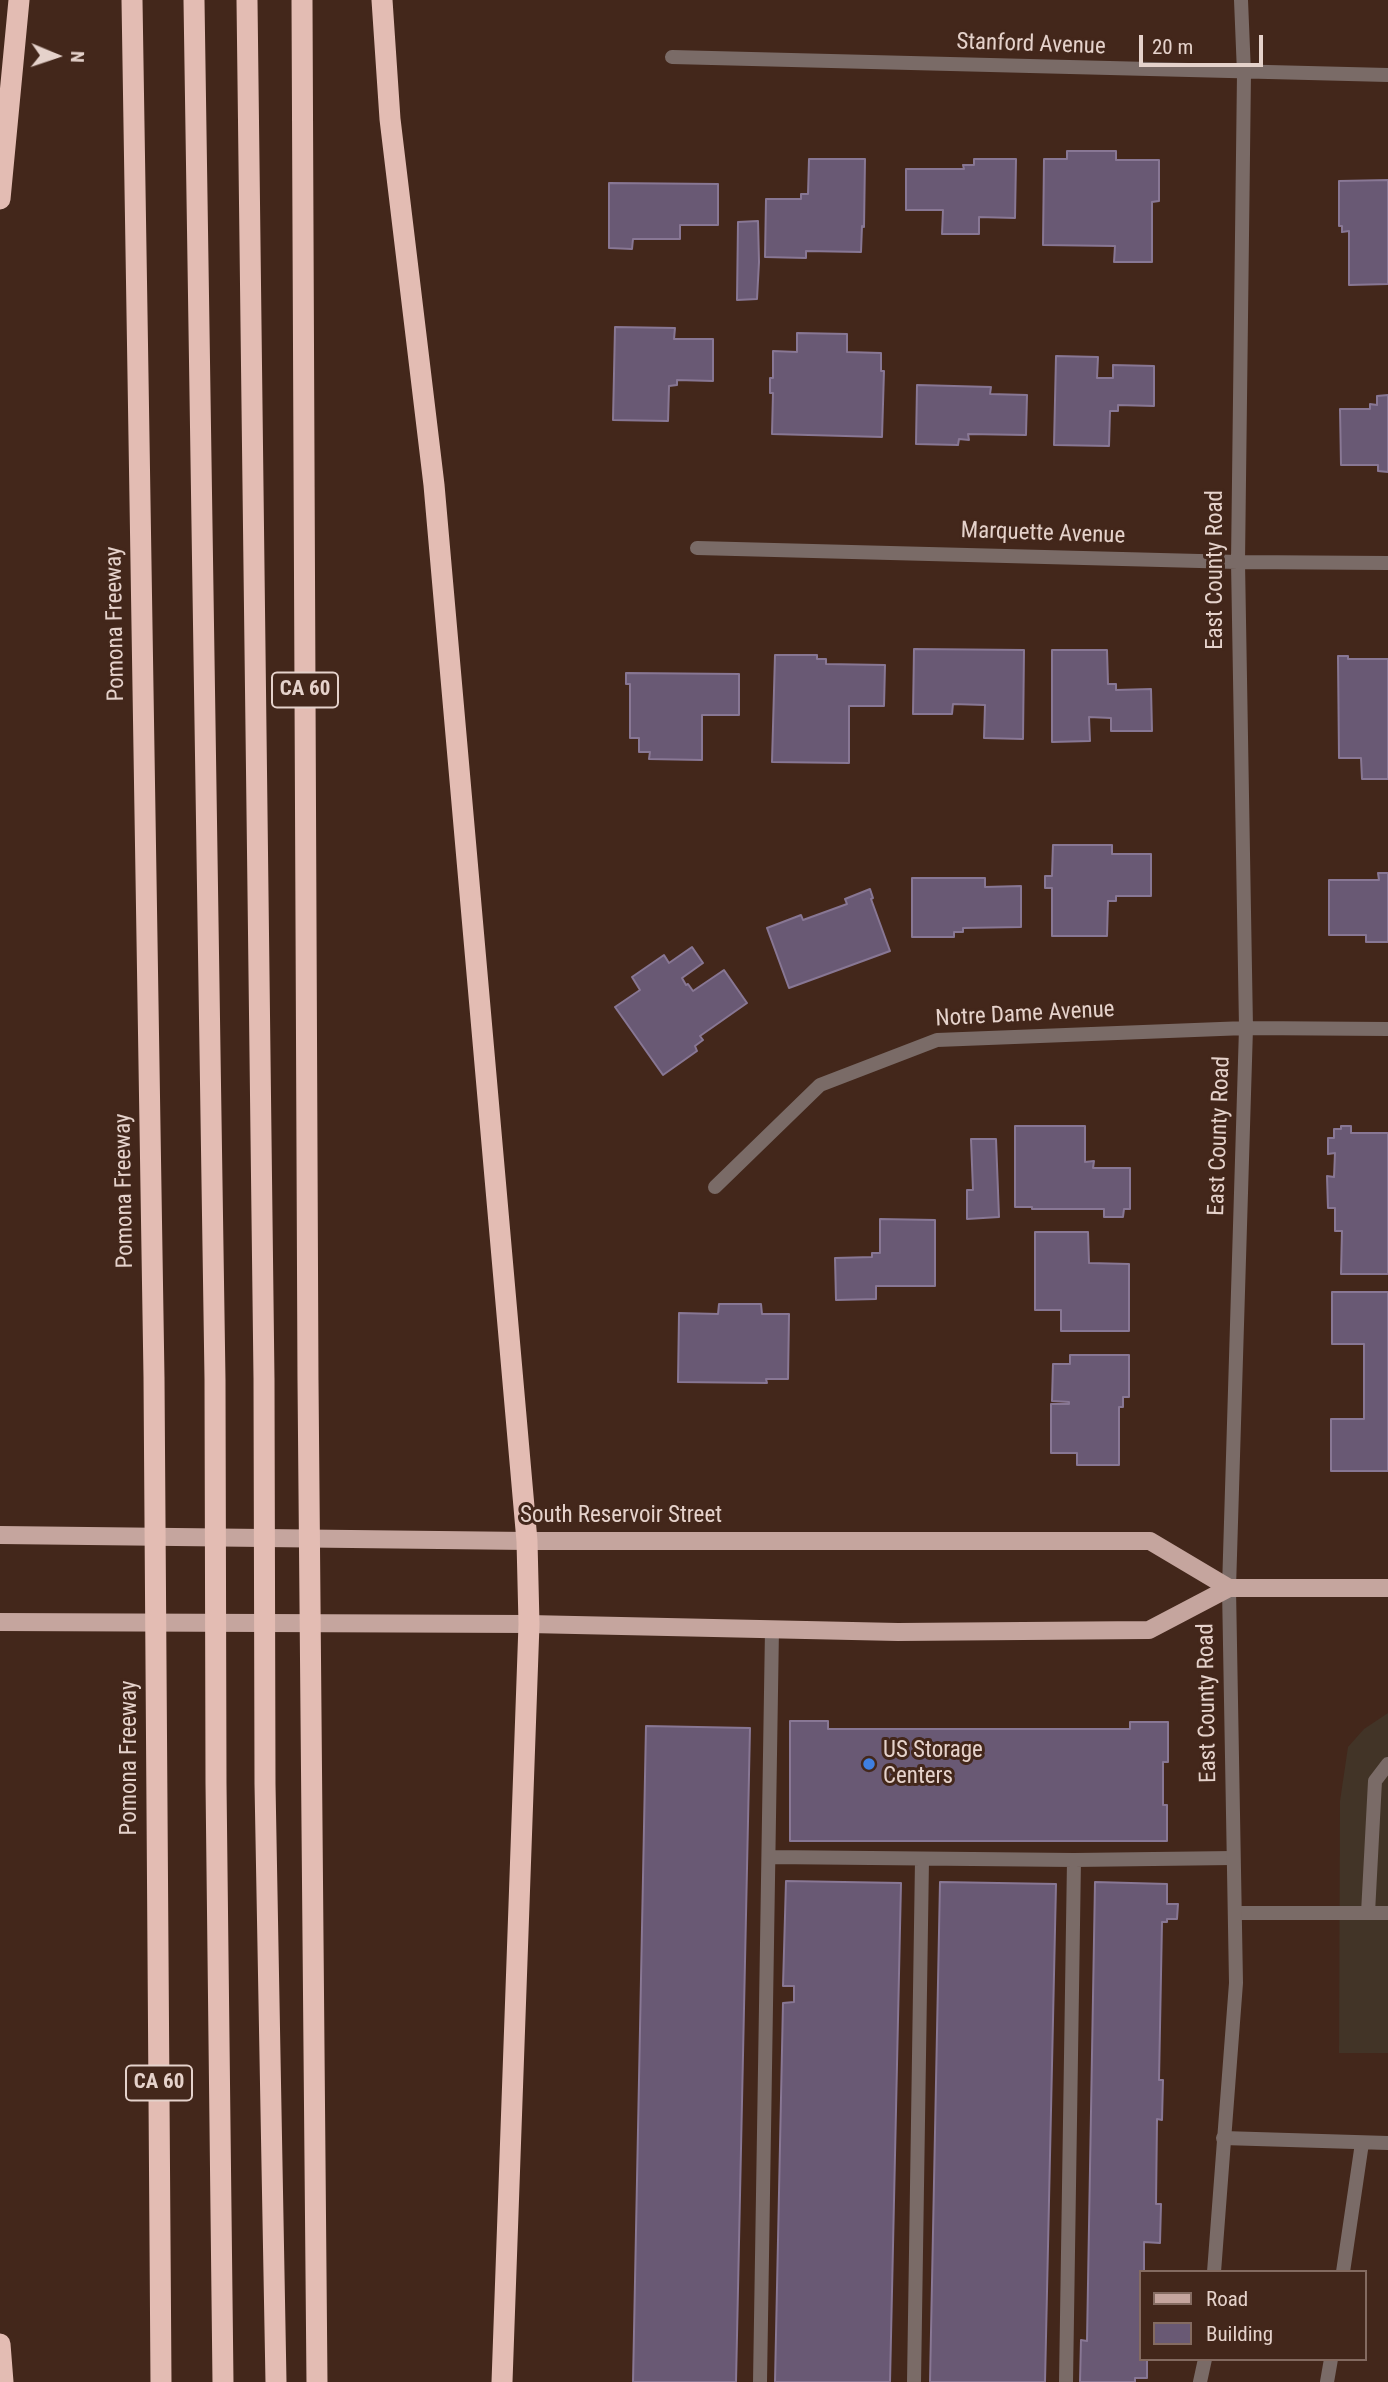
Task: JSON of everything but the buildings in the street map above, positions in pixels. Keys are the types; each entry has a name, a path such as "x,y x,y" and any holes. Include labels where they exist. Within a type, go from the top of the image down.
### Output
{"highway":[{"path":"0,200 19,0"},
{"name":"Pomona Freeway","path":"132,0 154,1377 161,2382"},
{"path":"194,0 215,1379 216,1783 223,2382"},
{"path":"247,0 264,1378 265,1784 276,2382"},
{"name":"CA 60","path":"302,0 308,1380 317,2382"},
{"path":"382,0 390,119 434,485 527,1541 530,1624 502,2382"},
{"path":"0,2344 4,2382"}],"main road":[{"name":"South Reservoir Street","path":"0,1535 527,1541 1150,1541 1229,1588"},
{"path":"0,1622 530,1624 898,1632 1149,1630 1229,1588 1388,1588"}],"street":[{"name":"East County Road","path":"1214,2270 1236,1983 1229,1588 1246,1027 1238,562 1244,73 1241,0"},
{"name":"Stanford Avenue","path":"672,57 1388,75"},
{"name":"Marquette Avenue","path":"697,548 1238,562 1388,563"},
{"name":"Notre Dame Avenue","path":"715,1188 820,1084 937,1040 1246,1027 1388,1029"},
{"path":"760,2382 772,1629"},
{"path":"1368,1913 1375,1782 1388,1764"},
{"path":"769,1857 922,1860 1233,1858"},
{"path":"914,2382 922,1860"},
{"path":"1066,2382 1074,1860"},
{"path":"1234,1913 1388,1913"},
{"path":"1223,2138 1388,2143"},
{"path":"1343,2270 1362,2143"},
{"path":"1200,2382 1205,2361"},
{"path":"1328,2382 1331,2361"}],"shaded area":[{"path":"1388,1713 1388,2053 1339,2053 1340,1801 1348,1747 1364,1729"}],"place":[{"name":"US Storage Centers","path":"869,1764"}]}
